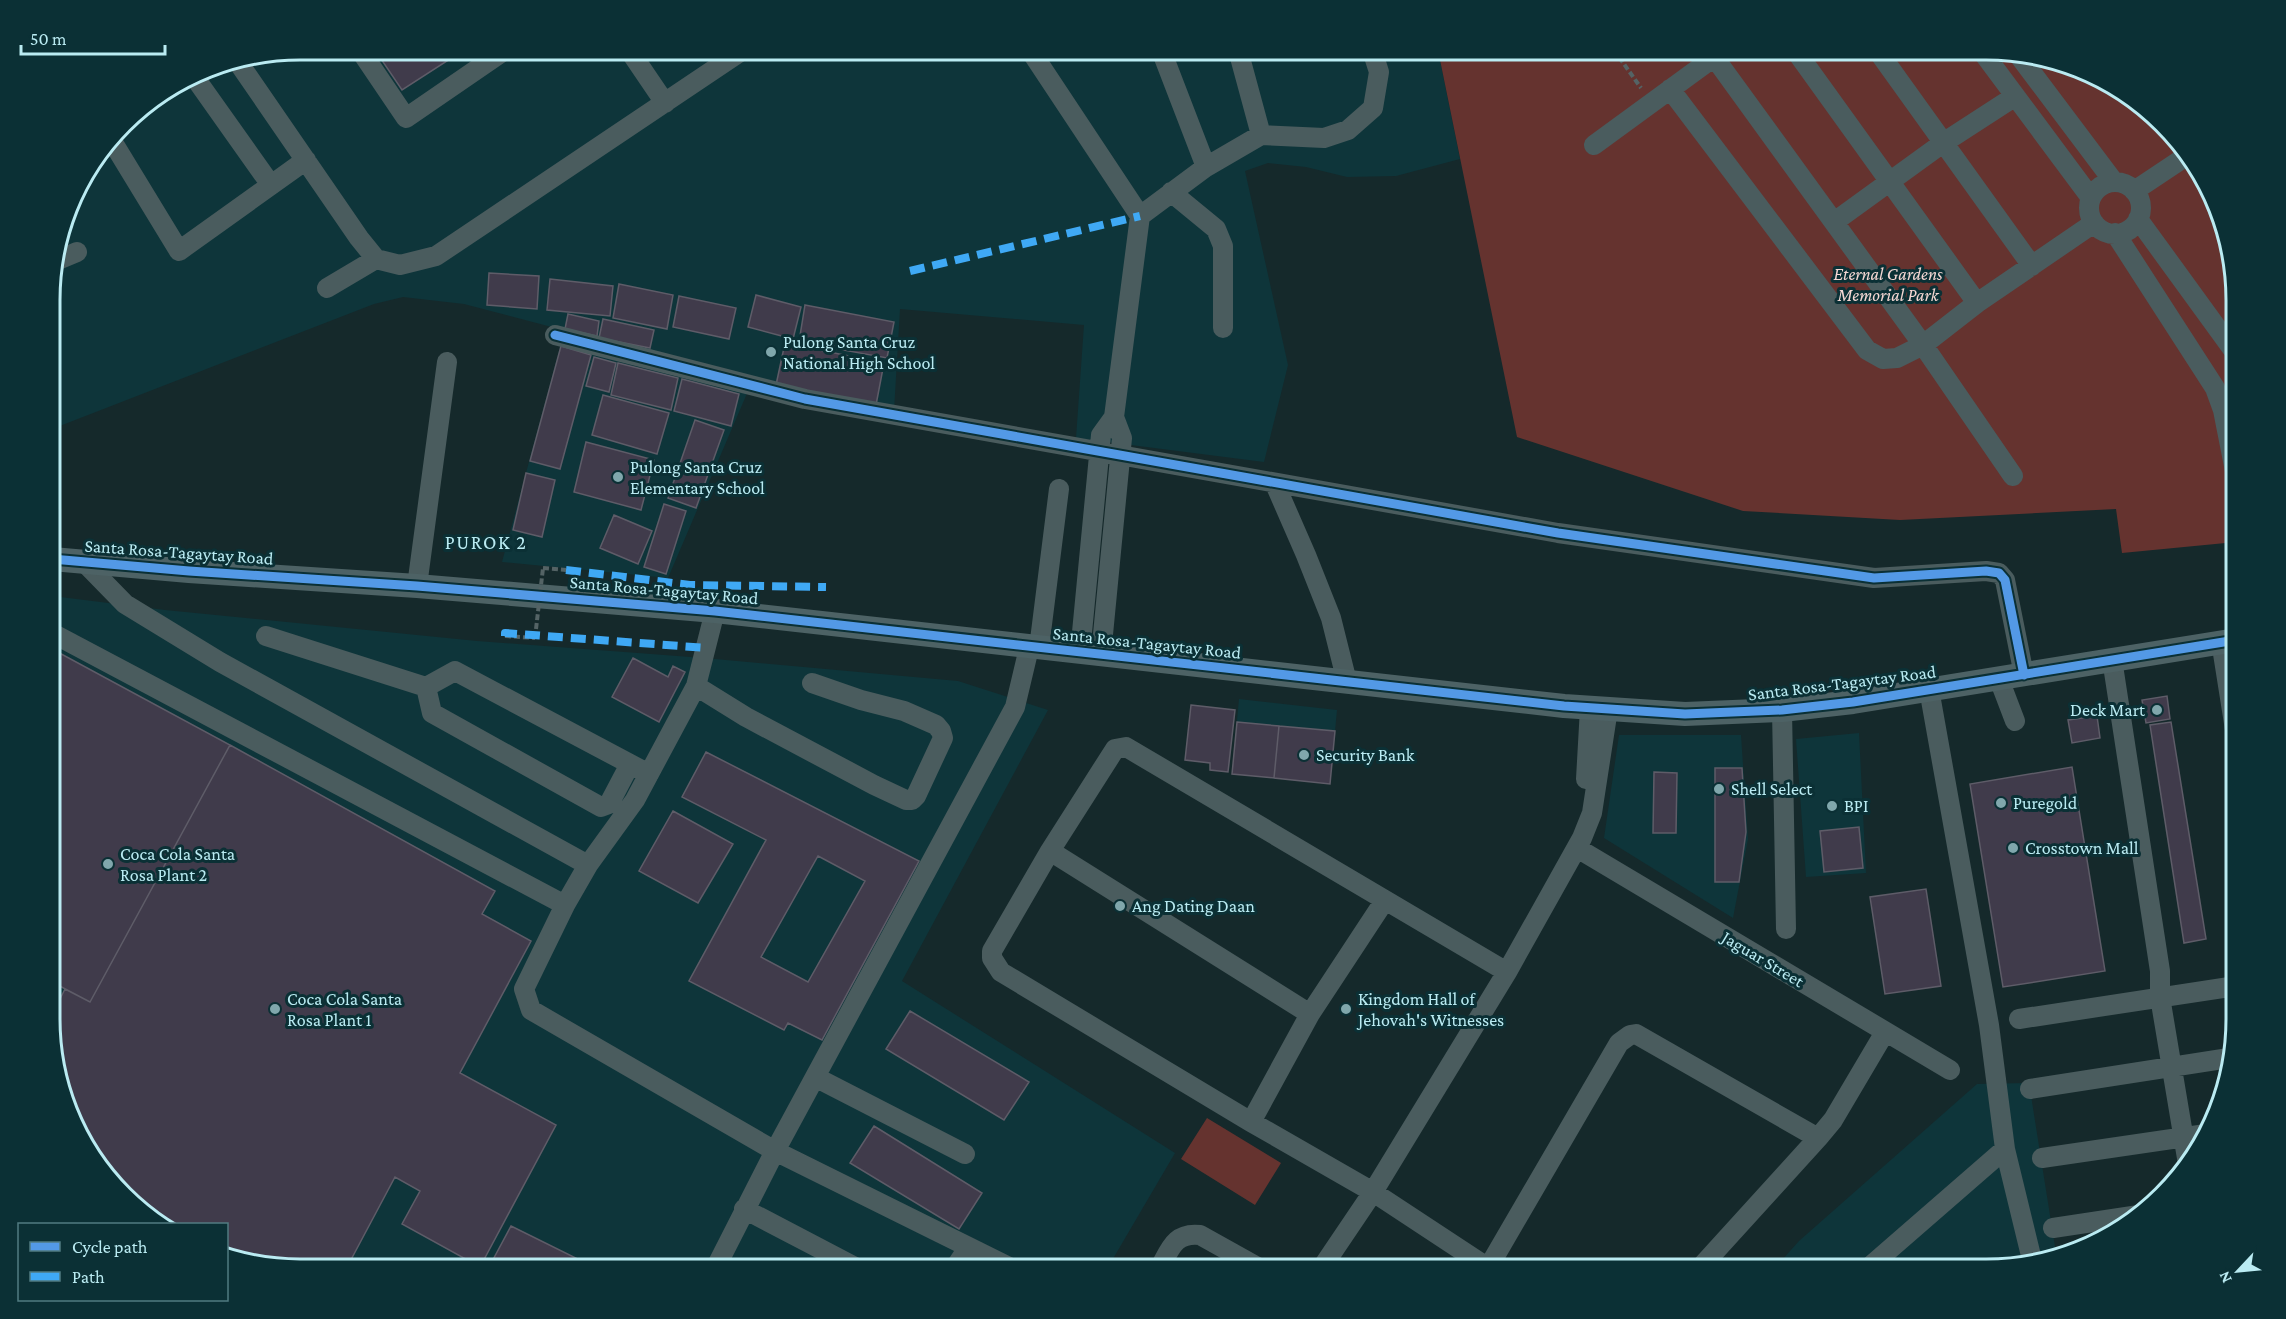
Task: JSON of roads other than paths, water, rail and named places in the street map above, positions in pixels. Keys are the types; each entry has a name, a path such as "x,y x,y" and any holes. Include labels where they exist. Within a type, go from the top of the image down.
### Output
{"main road":[{"name":"Santa Rosa-Tagaytay Road","path":"60,560 715,611 1599,709 1686,714 1782,710 1853,702 2226,641"}],"street":[{"path":"367,60 406,118 490,60"},
{"path":"635,60 665,103"},
{"path":"242,67 359,238 376,259 400,265 436,256 727,60"},
{"path":"1037,60 1140,216 1114,417 1122,438 1121,455 1091,654"},
{"path":"1165,60 1206,166"},
{"path":"1241,60 1261,135"},
{"path":"1140,216 1206,166 1261,135 1324,138 1348,130 1373,108 1379,72 1375,60"},
{"path":"1594,145 1706,60"},
{"path":"1722,60 2013,476"},
{"path":"1801,60 1977,303"},
{"path":"1884,60 2032,266"},
{"path":"1988,60 2091,198"},
{"path":"2024,63 2114,182"},
{"path":"199,83 272,185"},
{"path":"1670,89 1867,350 1883,359 1897,358 1923,345 1977,303 2094,223"},
{"path":"1833,222 1943,142 2014,97"},
{"path":"116,147 179,251 306,160"},
{"path":"2134,191 2181,160"},
{"path":"2114,182 2128,186 2134,191 2140,205 2138,219 2128,229 2115,233 2106,232 2094,223 2089,211 2091,198 2096,190 2104,184 2114,182"},
{"path":"1171,192 1216,228 1224,246 1223,328"},
{"path":"2138,219 2226,340"},
{"path":"2115,233 2215,388 2226,424"},
{"path":"64,257 76,252"},
{"path":"327,288 376,259"},
{"path":"555,335 806,399 1558,533 1874,578 1986,571 1999,573 2005,580 2024,675"},
{"path":"417,586 447,362"},
{"path":"1091,654 1099,451 1101,435 1114,417"},
{"path":"1275,484 1331,618 1347,682"},
{"path":"721,1259 775,1151 1016,707 1034,648 1059,489"},
{"path":"84,562 125,604 220,662 588,865"},
{"path":"715,611 696,686 635,800 588,865 565,905 524,988 531,1010 775,1151 992,1259"},
{"path":"266,636 426,687 455,670 649,774"},
{"path":"60,637 565,905"},
{"path":"2112,659 2160,971 2160,997 2186,1152"},
{"path":"1999,679 2015,721"},
{"path":"696,686 746,717 874,785 906,800 912,800 943,738 936,725 904,711 861,700 812,683"},
{"path":"426,687 432,713 601,807 609,804 630,764"},
{"path":"1929,689 1989,1025 2005,1149 2031,1254"},
{"path":"1328,1259 1373,1192 1507,972 1577,848 1585,829 1582,813 1599,709"},
{"path":"1782,710 1786,929"},
{"path":"1474,1259 1373,1192 1251,1122 1002,972 992,958 992,951 1050,851 1115,749 1126,747 1507,972"},
{"name":"Jaguar Street","path":"1577,848 1950,1070"},
{"path":"1050,851 1310,1014"},
{"path":"1251,1122 1310,1014 1385,900"},
{"path":"2019,1019 2226,987"},
{"path":"1708,1259 1833,1120 1885,1032"},
{"path":"1495,1259 1619,1043 1630,1035 1636,1034 1818,1138"},
{"path":"2030,1089 2222,1059"},
{"path":"815,1077 965,1154"},
{"path":"2042,1158 2196,1135"},
{"path":"1882,1259 2005,1149"},
{"path":"744,1209 840,1259"},
{"path":"2053,1228 2121,1218"},
{"path":"1165,1259 1176,1240 1191,1234 1200,1235 1243,1259"},
{"path":"961,1259 968,1248"}],"place":[{"name":"Pulong Santa Cruz National High School","path":"771,352"},
{"name":"Pulong Santa Cruz Elementary School","path":"618,477"},
{"name":"Deck Mart","path":"2157,710"},
{"name":"Security Bank","path":"1304,755"},
{"name":"Shell Select","path":"1719,789"},
{"name":"Puregold","path":"2001,803"},
{"name":"BPI","path":"1832,806"},
{"name":"Crosstown Mall","path":"2013,848"},
{"name":"Coca Cola Santa Rosa Plant 2","path":"108,864"},
{"name":"Ang Dating Daan","path":"1120,906"},
{"name":"Coca Cola Santa Rosa Plant 1","path":"275,1009"},
{"name":"Kingdom Hall of Jehovah's Witnesses","path":"1346,1009"}],"district":[{"name":"PUROK 2","path":"486,542"}],"park label":[{"name":"Eternal Gardens Memorial Park","path":"1888,284"}]}
